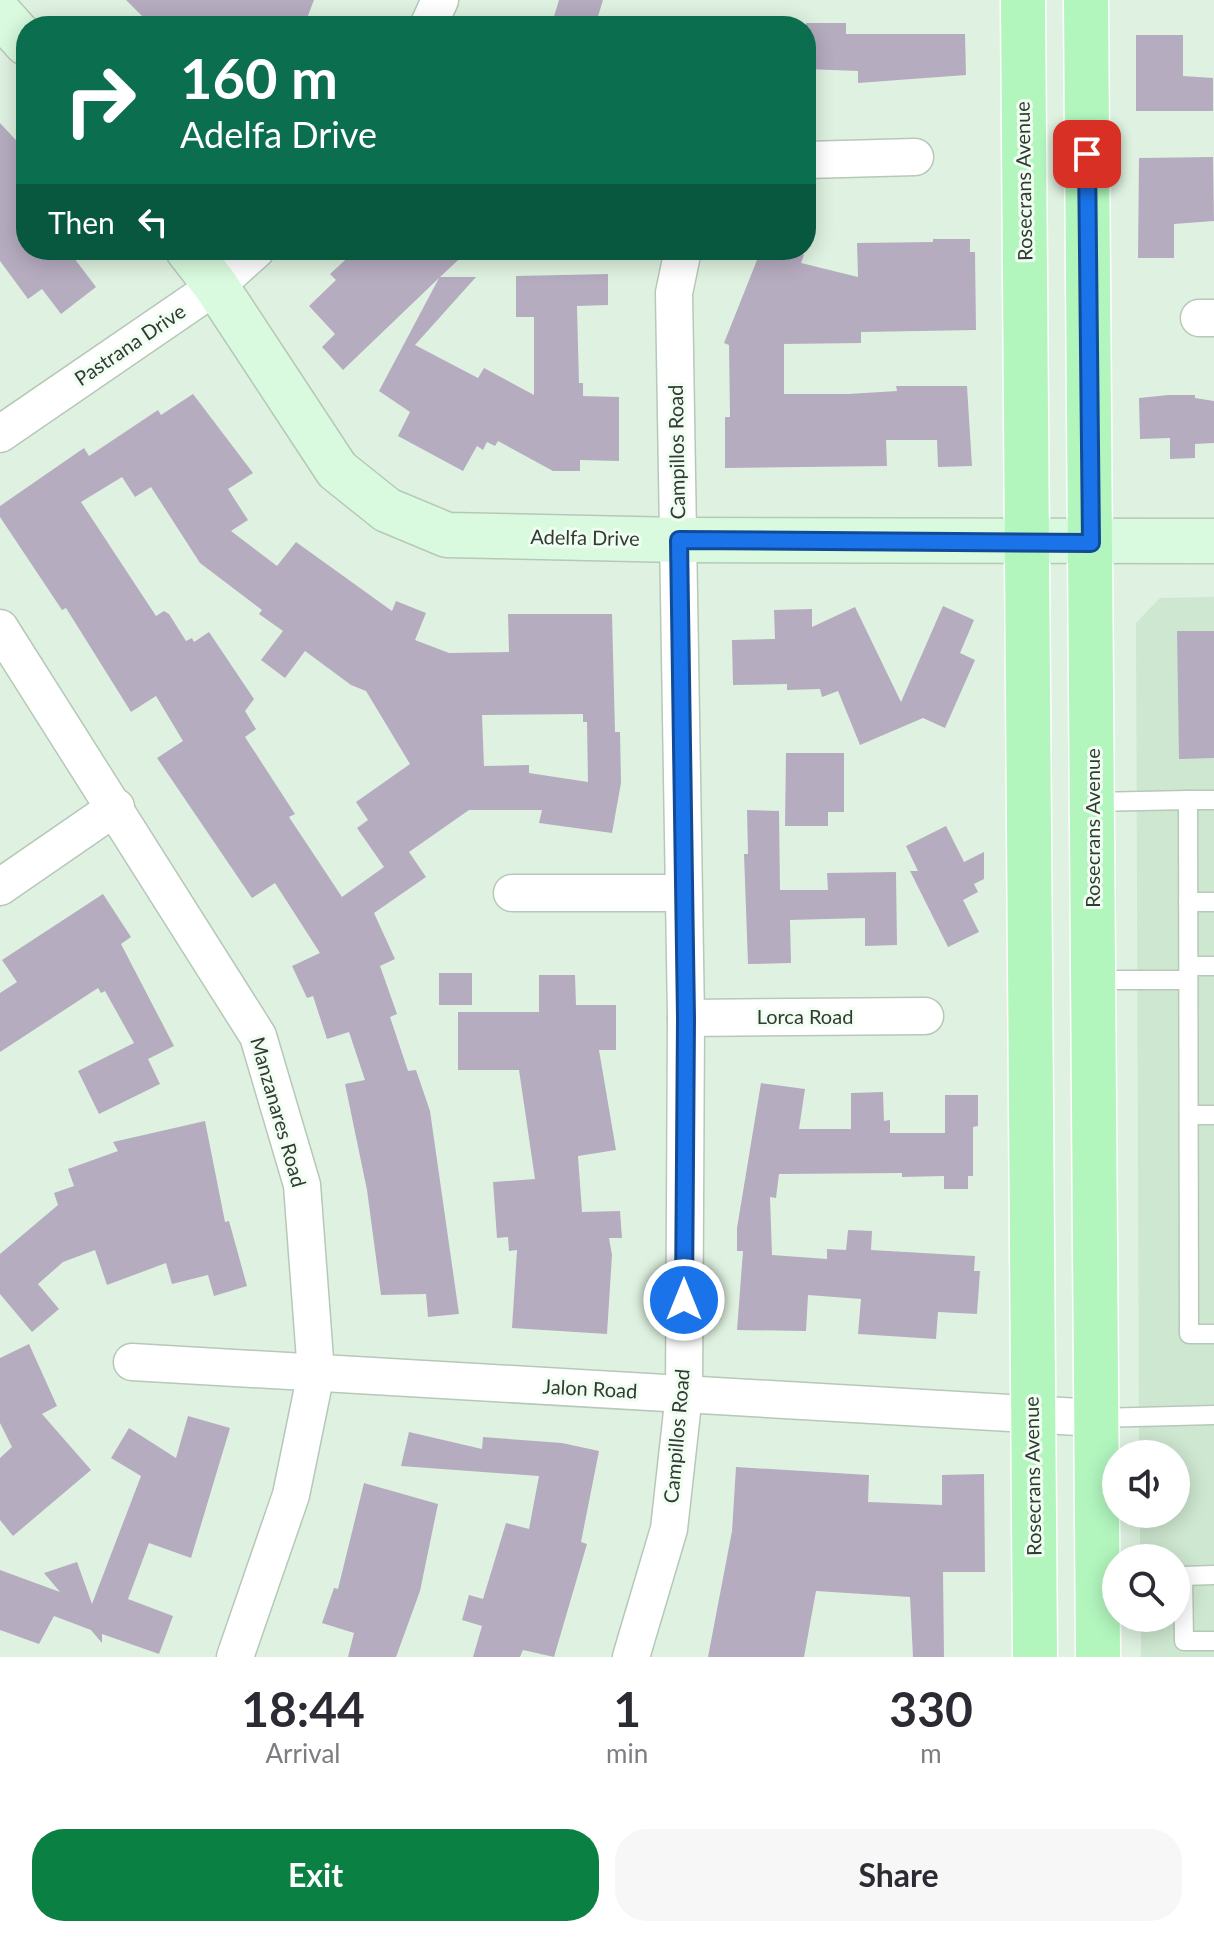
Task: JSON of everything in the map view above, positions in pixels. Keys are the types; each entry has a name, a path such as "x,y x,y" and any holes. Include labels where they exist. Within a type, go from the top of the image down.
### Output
{"main road":[{"name":"Rosecrans Avenue","path":"1023,0 1035,1657"},
{"name":"Rosecrans Avenue","path":"1086,0 1098,1657"}],"street":[{"path":"0,14 16,32"},
{"path":"816,160 915,157"},
{"name":"Adelfa Drive","path":"196,260 337,470 387,510 447,535 679,540 1214,541"},
{"name":"Pastrana Drive","path":"0,434 216,286 245,260"},
{"name":"Campillos Road","path":"631,1657 669,1529 684,1394 686,1018 674,293 681,260"},
{"name":"Manzanares Road","path":"0,628 258,1036 302,1185 316,1373 291,1495 235,1657"},
{"path":"0,887 116,807"},
{"path":"512,893 683,893"},
{"name":"Lorca Road","path":"686,1018 925,1016"},
{"name":"Jalon Road","path":"132,1362 1096,1418"}],"lane":[{"path":"1188,800 1189,1334 1214,1334"},
{"path":"1093,802 1214,800"},
{"path":"1188,902 1214,902"},
{"path":"1093,980 1188,973 1214,966"},
{"path":"1189,1115 1214,1115"},
{"path":"1096,1418 1214,1415"},
{"path":"1214,1575 1183,1576 1184,1641 1214,1641"}],"shaded area":[{"path":"1214,597 1214,1657 1141,1657 1141,1632 1190,1632 1190,1544 1140,1544 1140,1528 1190,1528 1190,1440 1139,1440 1136,623 1160,598"}],"building":[{"path":"126,0 314,0 308,16 142,16"},
{"path":"559,0 603,0 598,16 554,16"},
{"path":"816,23 846,23 846,34 965,34 966,75 858,83 858,71 816,69"},
{"path":"1136,35 1183,35 1183,76 1213,78 1213,111 1136,111"},
{"path":"0,123 16,140 16,260 76,260 96,287 61,314 42,289 28,299 0,261"},
{"path":"1213,157 1214,221 1174,224 1174,258 1138,258 1139,158"},
{"path":"933,239 970,239 970,252 975,252 976,330 861,332 861,343 784,344 784,394 897,391 896,386 967,386 972,466 938,467 937,440 886,440 887,466 725,468 725,417 730,417 729,345 724,343 757,260 802,260 801,263 858,277 857,243 933,242"},
{"path":"345,260 458,260 440,277 476,277 415,345 478,378 484,368 534,395 534,317 516,317 516,276 608,274 608,305 577,306 579,383 583,383 583,396 619,397 619,461 580,460 580,471 553,471 498,441 495,446 487,442 483,450 477,446 463,471 398,436 410,412 379,391 439,278 343,370 322,347 335,334 309,306 336,280 330,274"},
{"path":"193,394 253,473 228,489 248,520 231,531 277,566 296,542 392,611 396,601 426,613 415,640 449,653 509,652 508,614 612,614 615,732 620,732 621,783 612,833 539,823 542,810 469,810 409,852 426,877 374,913 395,959 380,966 397,1014 390,1017 408,1071 416,1070 430,1111 459,1314 428,1317 426,1294 381,1295 367,1190 345,1084 365,1080 349,1032 327,1039 313,996 307,998 292,966 320,953 275,883 252,898 157,758 183,741 156,696 131,712 66,608 62,610 0,517 0,506 84,448 89,456 158,410 161,415","holes":["122,477 135,497 151,487 200,563 262,610 259,614 283,631 261,660 285,678 305,651 351,685 366,691 410,764 356,802 368,820 357,828 384,867 342,897 289,817 295,814 245,737 256,729 245,711 254,699 209,632 194,642 192,638 186,641 169,614 164,611 156,616 81,502","583,714 583,722 587,722 588,782 529,773 529,765 484,766 482,715"]},
{"path":"1195,395 1195,398 1214,401 1214,443 1195,444 1195,458 1170,459 1170,438 1140,439 1139,398"},
{"path":"943,606 974,620 960,653 975,660 945,728 923,718 860,745 838,691 822,697 820,689 787,690 787,684 733,685 732,640 775,639 774,610 812,609 812,627 855,607 901,702"},
{"path":"1177,631 1214,631 1214,758 1179,759"},
{"path":"786,753 844,753 844,812 828,812 828,826 785,826"},
{"path":"747,810 779,811 780,890 828,890 827,873 896,872 897,945 865,946 865,918 790,920 791,963 748,964 744,854 748,854"},
{"path":"946,826 964,862 984,852 984,879 974,884 978,892 963,900 979,932 948,947 910,871 918,871 906,846"},
{"path":"103,894 131,937 121,944 174,1046 148,1059 160,1084 99,1114 78,1071 134,1043 105,991 101,993 98,988 0,1052 0,993 17,982 2,960"},
{"path":"439,973 472,973 472,1005 439,1005"},
{"path":"539,975 575,975 576,1005 616,1005 616,1050 599,1050 616,1150 578,1156 582,1212 620,1211 622,1238 609,1238 612,1255 607,1334 512,1328 517,1250 509,1251 508,1237 497,1238 493,1182 535,1179 519,1070 458,1070 458,1012 539,1012"},
{"path":"761,1083 805,1089 799,1129 851,1129 851,1093 883,1092 884,1121 890,1120 890,1133 945,1133 945,1095 978,1095 978,1126 973,1127 973,1176 968,1176 968,1189 944,1189 944,1176 902,1177 902,1173 779,1174 776,1198 770,1197 772,1255 827,1259 827,1249 846,1250 848,1230 872,1231 871,1250 975,1256 974,1271 980,1271 977,1314 938,1312 936,1339 858,1334 861,1299 808,1295 806,1331 737,1330 743,1251 737,1251 737,1228"},
{"path":"205,1121 225,1222 229,1221 247,1286 214,1296 208,1275 172,1284 166,1263 107,1285 95,1250 63,1262 38,1284 59,1309 32,1332 0,1294 0,1254 58,1205 54,1193 74,1186 68,1169 118,1151 113,1142"},
{"path":"29,1344 57,1406 42,1414 91,1470 13,1536 0,1520 0,1458 12,1447 0,1423 0,1358"},
{"path":"188,1416 230,1428 191,1558 149,1543 128,1599 173,1616 159,1654 102,1634 102,1643 91,1630 54,1616 39,1644 0,1630 0,1570 60,1592 44,1573 77,1562 92,1604 141,1476 111,1458 129,1428 176,1458"},
{"path":"409,1432 482,1449 483,1437 562,1443 599,1451 581,1542 587,1544 554,1657 523,1650 520,1657 473,1657 482,1626 462,1620 469,1595 483,1599 506,1523 529,1529 539,1476 401,1466"},
{"path":"736,1467 869,1475 868,1502 942,1505 942,1475 984,1474 985,1572 943,1572 944,1657 913,1657 910,1597 816,1591 804,1657 708,1657 732,1531"},
{"path":"364,1483 438,1504 420,1591 396,1657 348,1657 354,1633 322,1623 334,1588 338,1589"}],"route":[{"path":"684,1300 686,1018 679,540 1091,543 1087,154"}]}
